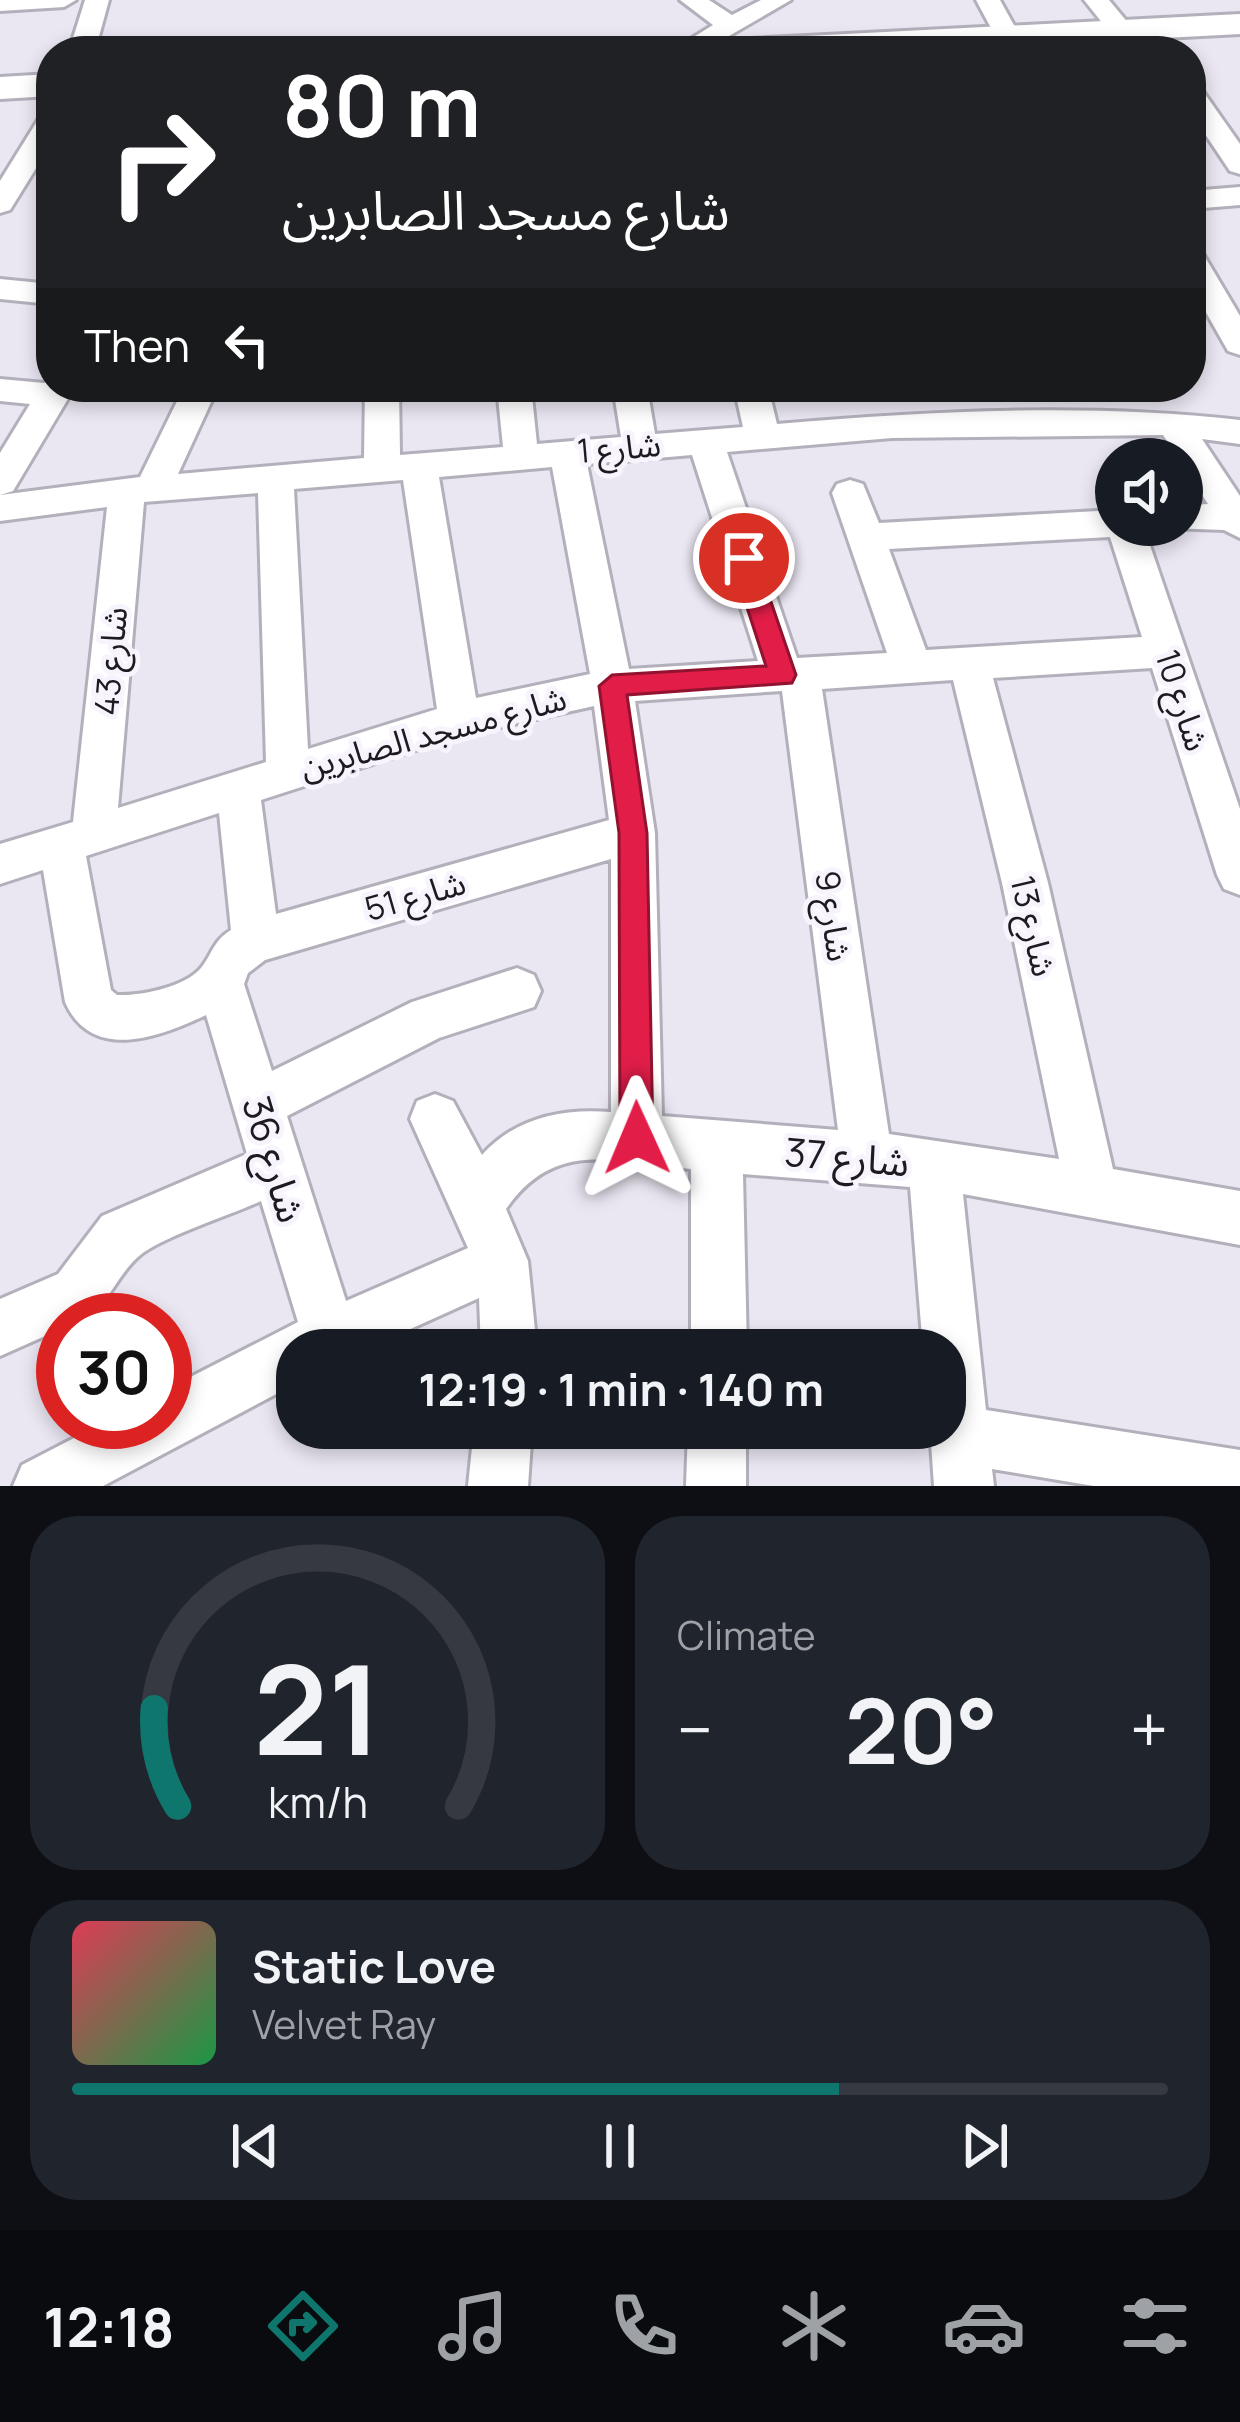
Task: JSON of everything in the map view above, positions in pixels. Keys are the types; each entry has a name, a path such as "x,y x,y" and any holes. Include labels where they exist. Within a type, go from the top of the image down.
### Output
{"street":[{"path":"0,4 64,0"},
{"path":"86,36 97,0"},
{"path":"692,0 718,36"},
{"path":"725,36 779,0"},
{"path":"988,0 1007,36"},
{"path":"1096,0 1142,36"},
{"path":"1150,36 1240,24"},
{"path":"0,88 36,87"},
{"path":"1206,115 1240,165"},
{"path":"5,188 36,143"},
{"path":"1206,199 1240,196"},
{"path":"1206,285 1240,344"},
{"path":"0,290 36,293"},
{"path":"0,390 36,391"},
{"path":"0,482 48,402"},
{"name":"شارع 43","path":"192,402 140,490 78,836 89,1002 100,1015 118,1021 138,1020 220,984"},
{"path":"385,402 459,719"},
{"path":"516,402 521,456"},
{"path":"633,402 640,445"},
{"path":"755,402 763,436"},
{"path":"884,402 892,426"},
{"path":"1015,402 1023,421"},
{"path":"1148,402 1237,520"},
{"name":"شارع 1","path":"0,508 275,477 892,426 1163,422 1240,432"},
{"name":"شارع 9","path":"705,440 792,675 867,1157"},
{"path":"567,452 612,686 633,833 637,1138"},
{"path":"275,477 288,772"},
{"path":"850,493 913,667"},
{"path":"1203,519 1237,520"},
{"path":"866,537 1095,525"},
{"name":"شارع 10","path":"1128,546 1240,875"},
{"name":"شارع مسجد الصابرين","path":"0,863 459,719 612,686 1167,651"},
{"name":"شارع 13","path":"969,663 1025,883 1092,1192"},
{"path":"220,984 223,965 237,949 256,941 238,787"},
{"name":"شارع 51","path":"256,941 633,833"},
{"name":"شارع 36","path":"220,984 278,1168 306,1329"},
{"path":"258,1104 429,1018 517,991"},
{"path":"435,1119 479,1204 501,1261 511,1329"},
{"name":"شارع 37","path":"479,1204 500,1169 531,1144 568,1134 934,1163 1240,1218"},
{"path":"717,1144 719,1329"},
{"path":"934,1163 962,1460 1240,1480"},
{"path":"0,1328 77,1293 121,1235 278,1168"},
{"path":"346,1329 501,1261"},
{"path":"43,1486 276,1363"},
{"path":"498,1486 501,1449"},
{"path":"716,1486 717,1449"}],"route":[{"path":"637,1138 633,833 612,686 783,675 744,558"}]}
